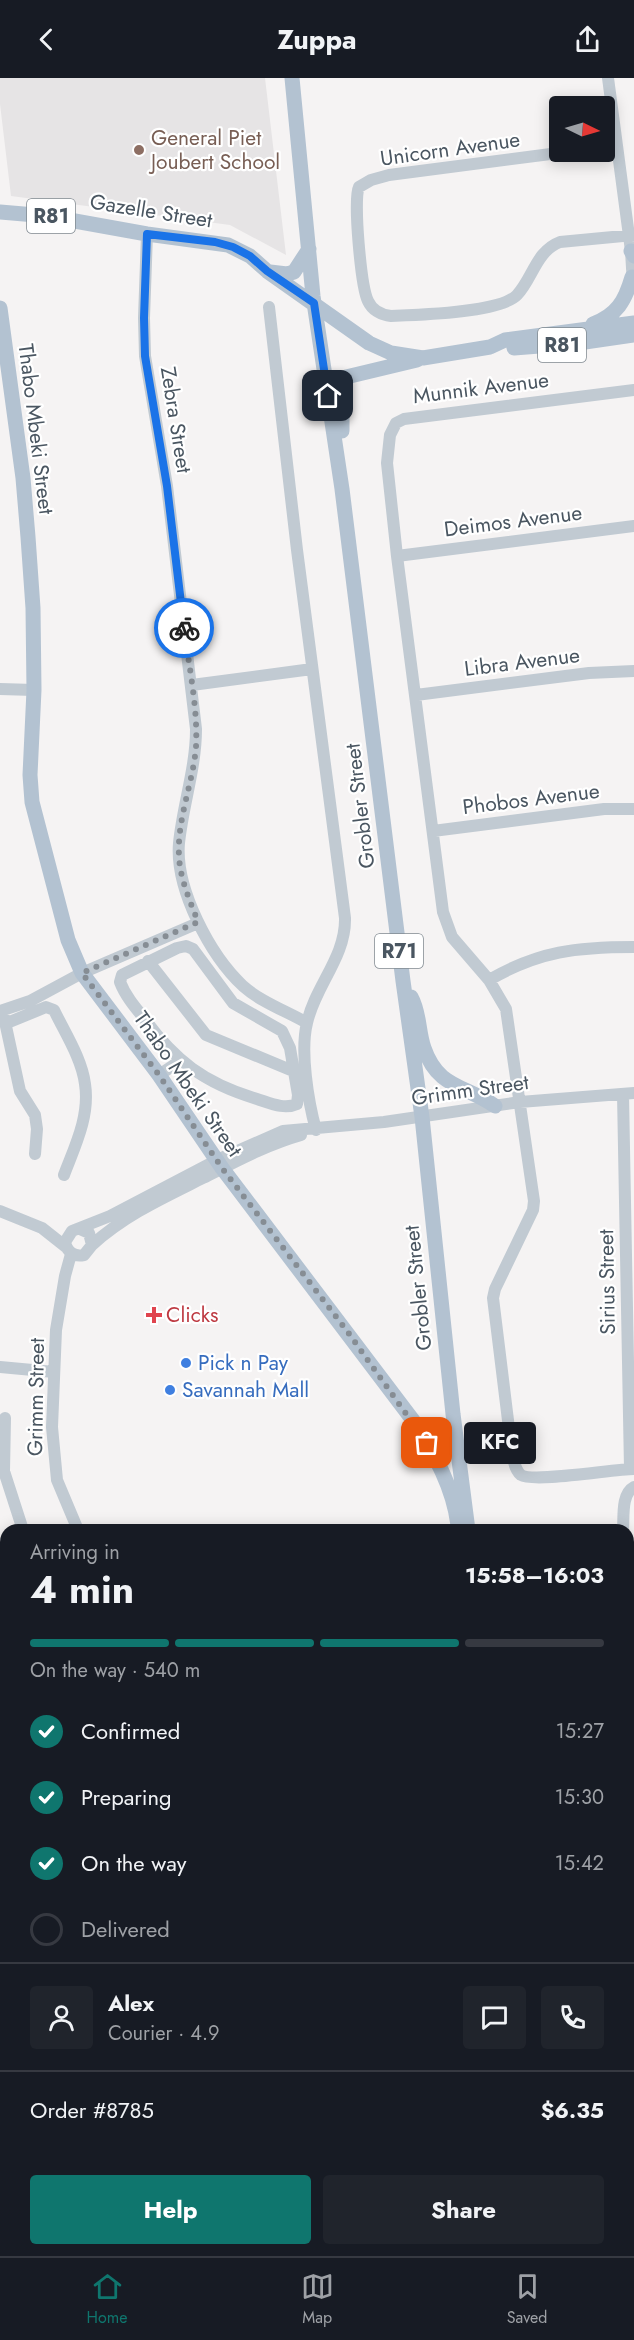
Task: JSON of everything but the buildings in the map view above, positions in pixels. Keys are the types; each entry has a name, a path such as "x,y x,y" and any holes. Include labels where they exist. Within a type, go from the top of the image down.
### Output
{"main road":[{"name":"Grobler Street","path":"292,78 314,303 342,489 422,1117 453,1414 467,1524"},
{"name":"Gazelle Street","path":"0,212 47,216 147,234 228,245 250,256 267,271 314,303"},
{"path":"267,271 282,274 294,272 309,249"},
{"path":"576,330 598,322 616,311 626,299 633,285"},
{"name":"Munnik Avenue","path":"314,303 379,349 423,358 490,347 504,340 634,323"},
{"name":"Thabo Mbeki Street","path":"0,308 23,478 33,608 34,690 30,776 32,802 68,940 82,973 159,1075 219,1164 415,1423 439,1462 456,1508"},
{"name":"Munnik Avenue","path":"490,347 502,349 578,343 634,335"},
{"path":"342,489 345,466 341,428 344,379 352,374 423,358"},
{"path":"403,981 413,1001 423,1047 433,1067 455,1087 495,1106"},
{"path":"453,1414 458,1524"}],"street":[{"path":"608,78 609,96"},
{"name":"Unicorn Avenue","path":"549,154 388,175 370,180 359,188 356,205 364,287 368,302 376,311 391,316 476,309 504,303 520,292 541,256 553,244 560,242 632,244"},
{"path":"614,162 632,244 633,285"},
{"name":"Zebra Street","path":"147,234 145,356 167,486 192,685 196,746 180,834 179,856 183,880 198,922 223,962 243,985 256,995 307,1023"},
{"name":"Grobler Street","path":"269,307 345,930 340,950 327,973 307,1023 306,1065 314,1130"},
{"name":"Munnik Avenue","path":"397,556 387,448 393,426 404,419 634,390"},
{"name":"Deimos Avenue","path":"397,556 634,526"},
{"path":"397,556 443,912 456,943 489,980 506,1009 520,1102 533,1207 495,1289 493,1306 512,1453 522,1475 549,1476 632,1469"},
{"path":"192,685 312,669"},
{"name":"Libra Avenue","path":"416,695 590,673 634,671"},
{"path":"0,689 34,690"},
{"name":"Phobos Avenue","path":"433,831 604,809 634,809"},
{"path":"34,1154 37,1129 35,1115 20,1091 7,1023 1,1011 30,1001 82,973 198,922"},
{"path":"183,946 193,949 233,1004 282,1030 290,1047 298,1102 290,1107 281,1106 226,1088 180,1061 149,1026 120,982 120,978 126,973 148,962 183,946"},
{"path":"489,980 510,968 548,954 601,947 634,947"},
{"path":"148,962 206,1035 293,1071"},
{"path":"7,1023 46,1007 51,1008 54,1010 81,1069 85,1083 85,1110 80,1135 64,1175"},
{"path":"159,1075 180,1061"},
{"name":"Grimm Street","path":"76,1230 219,1164 314,1130 520,1102 628,1093"},
{"name":"Sirius Street","path":"628,1093 632,1469"},
{"name":"Grimm Street","path":"92,1245 133,1213 219,1164"},
{"path":"0,1211 42,1228 72,1252 87,1253 92,1245 88,1233 42,1228"},
{"path":"72,1252 66,1238 76,1230"},
{"name":"Grimm Street","path":"72,1252 56,1330 52,1426 55,1471 76,1524"},
{"path":"0,1367 54,1372"},
{"path":"5,1418 4,1471 21,1524"},
{"path":"624,1524 626,1496 634,1487"}],"shaded area":[{"name":"General Piet Joubert School","path":"0,78 265,78 286,255 230,225 11,196 0,104"}],"way so far":[{"path":"184,628 192,685 196,746 180,834 179,856 183,880 198,922 82,973 159,1075 222,1168 347,1331 415,1423 427,1443"}],"place":[{"name":"General Piet Joubert School","path":"139,150"},
{"name":"Clicks","path":"154,1315"},
{"name":"Pick n Pay","path":"186,1363"},
{"name":"Savannah Mall","path":"170,1390"},
{"name":"KFC","path":"427,1443"}],"route":[{"path":"184,628 167,486 145,356 147,234 215,242 233,247 250,256 267,271 314,303 328,396"}]}
